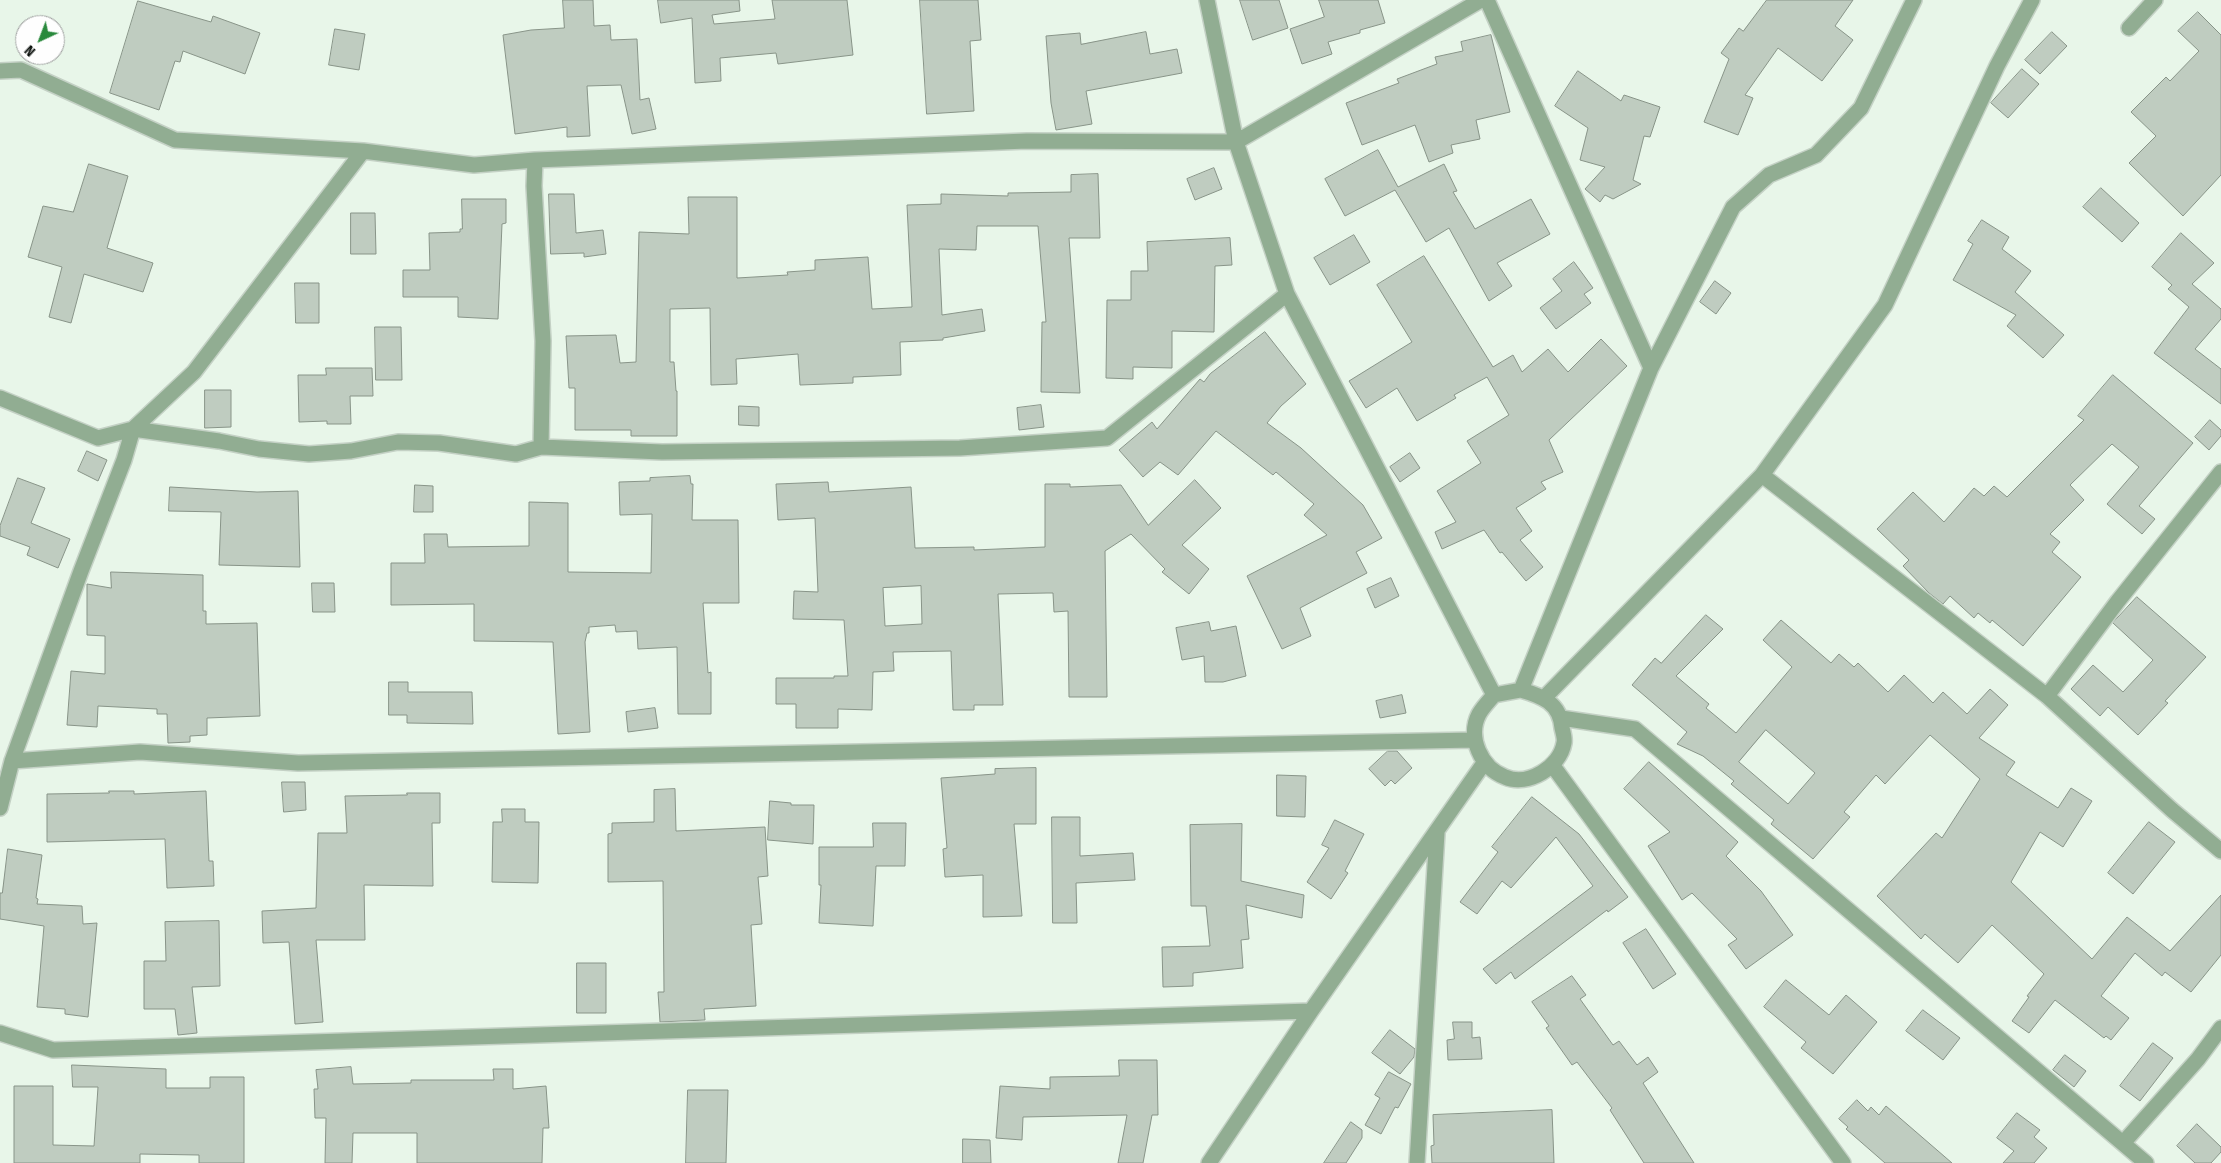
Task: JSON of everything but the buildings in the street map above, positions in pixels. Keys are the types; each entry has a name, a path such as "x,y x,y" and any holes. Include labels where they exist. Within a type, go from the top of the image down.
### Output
{"street":[{"path":"1207,0 1236,142 1287,294 1494,696"},
{"path":"0,71 21,70 174,140 363,151 474,165 535,160 1027,141 1236,142 1481,0"},
{"path":"1487,0 1651,368"},
{"path":"1521,690 1651,368 1733,207 1769,175 1816,154 1861,108 1914,0"},
{"path":"1545,698 1762,475 1885,305 1997,66 2032,0"},
{"path":"2129,28 2155,0"},
{"path":"0,808 12,761 80,571 124,460 133,429 194,372 363,151"},
{"path":"535,160 534,186 543,341 541,447"},
{"path":"0,398 98,438 133,429 220,441 259,449 308,454 351,451 398,442 439,443 516,454 541,447 662,452 960,448 1107,438 1287,294"},
{"path":"2047,696 2118,601 2221,472"},
{"path":"1762,475 2047,696 2172,810 2221,851"},
{"path":"1521,690 1545,698 1561,718 1564,743 1553,766 1531,779 1506,778 1484,763 1474,740 1479,715 1494,696 1521,690"},
{"path":"1561,718 1635,729 2124,1142 2146,1163"},
{"path":"12,761 140,752 298,763 1474,740"},
{"path":"1209,1163 1311,1011 1484,763"},
{"path":"1553,766 1841,1162"},
{"path":"1417,1163 1437,831"},
{"path":"0,1033 53,1050 1311,1011"},
{"path":"2124,1142 2198,1059 2221,1028"}]}
